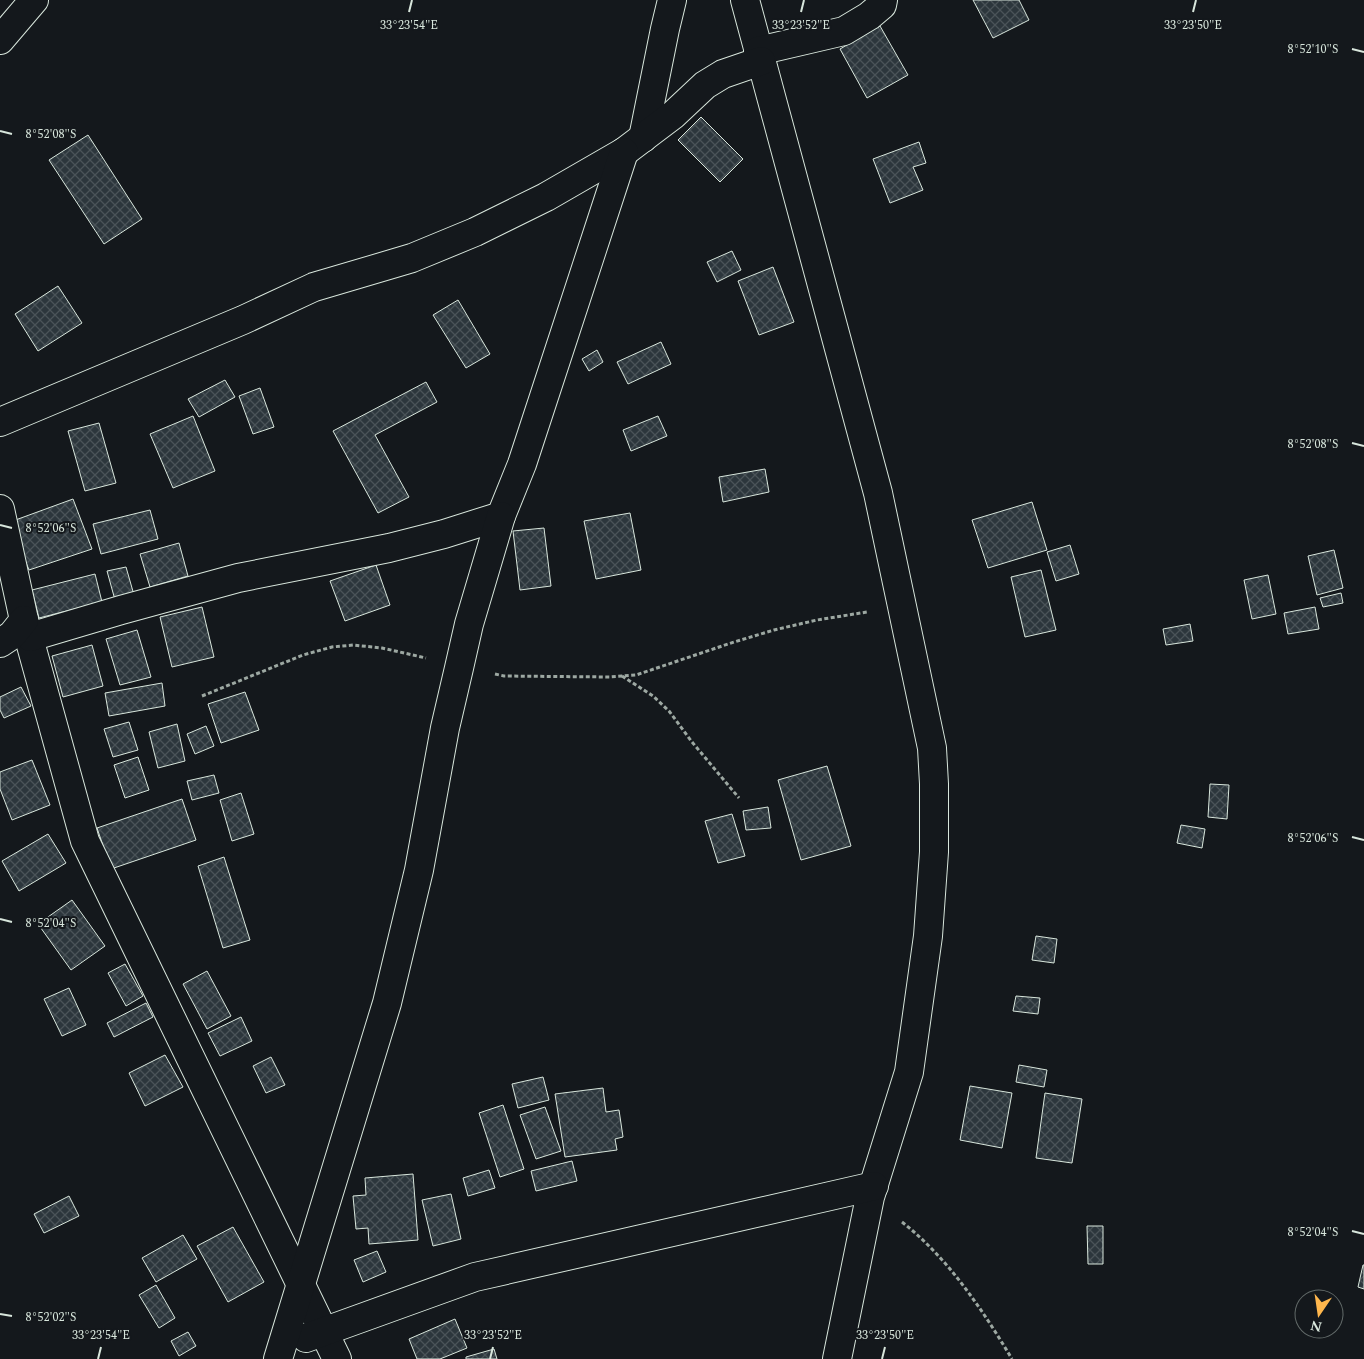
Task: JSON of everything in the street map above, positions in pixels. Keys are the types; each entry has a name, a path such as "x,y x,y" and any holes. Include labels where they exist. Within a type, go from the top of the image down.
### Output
{"street":[{"path":"0,40 34,0"},
{"path":"280,1352 387,1003 419,870 458,668 501,516 522,464 633,145 672,0"},
{"path":"745,0 875,484 932,748 934,852 928,936 909,1072 872,1192 837,1359"},
{"path":"0,422 243,320 314,287 412,258 475,232 546,197 633,145 673,115 705,85 723,74 760,56 844,32 869,16 882,5 883,0"},
{"path":"0,509 27,629 85,841 337,1359"},
{"path":"0,643 12,635 27,629 121,610 238,578 389,548 444,534 501,516"},
{"path":"280,1352 323,1332 475,1277 872,1192"}],"path":[{"path":"202,696 303,655 332,647 353,645 382,648 458,668 504,676 622,676 636,674 774,630 817,620 902,606"},
{"path":"622,676 653,696 669,711 692,742 739,798"},
{"path":"872,1192 932,1248 968,1292 1012,1359"}],"building":[{"path":"973,0 1019,0 1029,20 993,38"},
{"path":"880,26 908,75 867,98 840,49"},
{"path":"701,117 743,159 720,182 678,140"},
{"path":"88,135 142,219 104,244 49,160"},
{"path":"919,142 926,163 913,167 923,190 890,203 873,159"},
{"path":"732,251 741,270 717,282 707,262"},
{"path":"773,267 794,322 759,335 738,281"},
{"path":"58,286 82,323 38,351 15,314"},
{"path":"458,300 490,354 466,368 433,315"},
{"path":"661,342 671,364 628,384 617,362"},
{"path":"597,350 603,362 589,371 582,359"},
{"path":"225,380 235,397 199,417 188,399"},
{"path":"426,382 437,402 375,435 409,497 378,513 333,431"},
{"path":"260,388 274,427 253,434 239,396"},
{"path":"193,416 215,471 173,488 150,434"},
{"path":"658,416 667,436 631,451 623,430"},
{"path":"99,423 116,483 85,491 68,431"},
{"path":"765,469 769,492 723,502 719,477"},
{"path":"73,499 92,549 29,570 10,522"},
{"path":"1032,502 1047,550 988,568 972,520"},
{"path":"150,510 158,539 101,554 93,524"},
{"path":"630,513 641,570 596,579 584,521"},
{"path":"544,528 551,586 520,590 513,531"},
{"path":"179,543 188,576 150,587 140,554"},
{"path":"1070,545 1079,574 1056,581 1047,552"},
{"path":"1334,550 1343,588 1317,595 1308,556"},
{"path":"376,565 390,605 345,621 330,581"},
{"path":"126,567 134,595 115,600 107,571"},
{"path":"1041,570 1056,630 1025,637 1011,577"},
{"path":"95,574 102,602 39,618 32,590"},
{"path":"1268,575 1276,614 1252,619 1244,580"},
{"path":"1341,593 1343,603 1323,607 1320,598"},
{"path":"202,607 214,657 172,667 160,617"},
{"path":"1315,607 1319,629 1288,634 1284,613"},
{"path":"1190,624 1193,641 1166,645 1163,629"},
{"path":"137,630 151,677 120,685 106,639"},
{"path":"92,645 103,686 63,697 52,656"},
{"path":"162,683 165,706 109,716 105,693"},
{"path":"21,687 31,706 4,718 0,710 0,697"},
{"path":"245,692 259,730 221,743 208,704"},
{"path":"129,722 138,750 113,757 104,729"},
{"path":"177,724 185,761 158,768 149,732"},
{"path":"206,726 214,746 195,754 187,734"},
{"path":"138,757 149,790 125,798 114,765"},
{"path":"32,760 50,805 12,820 0,789 0,772"},
{"path":"827,766 851,846 801,860 778,780"},
{"path":"214,775 219,793 192,800 187,781"},
{"path":"1210,784 1229,785 1227,819 1208,817"},
{"path":"241,793 254,834 232,841 220,800"},
{"path":"182,799 196,840 111,869 97,828"},
{"path":"768,807 771,828 746,830 743,811"},
{"path":"732,814 745,856 718,863 705,821"},
{"path":"1181,825 1205,829 1202,848 1177,843"},
{"path":"48,834 66,863 19,891 2,861"},
{"path":"224,857 250,940 223,948 198,866"},
{"path":"72,900 105,946 71,970 38,924"},
{"path":"1036,936 1057,939 1054,963 1032,960"},
{"path":"125,964 143,996 126,1006 108,973"},
{"path":"207,971 231,1016 207,1029 183,984"},
{"path":"69,988 86,1025 62,1036 44,999"},
{"path":"1016,996 1040,998 1038,1014 1013,1011"},
{"path":"146,1003 153,1017 114,1037 107,1023"},
{"path":"241,1017 252,1041 220,1056 208,1033"},
{"path":"165,1055 183,1087 145,1106 129,1073"},
{"path":"271,1057 285,1085 266,1093 253,1066"},
{"path":"1019,1065 1047,1070 1044,1087 1016,1082"},
{"path":"543,1077 549,1100 518,1108 512,1084"},
{"path":"970,1086 1012,1093 1002,1148 960,1140"},
{"path":"603,1088 606,1112 619,1110 623,1137 615,1139 617,1150 565,1157 555,1094"},
{"path":"1045,1093 1082,1099 1072,1163 1036,1158"},
{"path":"503,1105 524,1169 500,1177 479,1113"},
{"path":"545,1107 561,1151 536,1159 520,1115"},
{"path":"572,1161 577,1181 536,1191 531,1171"},
{"path":"489,1170 495,1188 468,1196 463,1178"},
{"path":"413,1174 418,1240 369,1244 368,1228 356,1229 353,1196 366,1195 365,1178"},
{"path":"451,1194 461,1239 433,1246 422,1200"},
{"path":"69,1196 79,1216 44,1233 34,1214"},
{"path":"1087,1226 1103,1226 1103,1264 1088,1264"},
{"path":"233,1227 264,1282 228,1302 197,1246"},
{"path":"183,1235 197,1259 156,1282 142,1258"},
{"path":"377,1251 386,1272 363,1282 354,1260"},
{"path":"1364,1265 1364,1289 1358,1287"},
{"path":"156,1285 175,1318 159,1328 139,1295"},
{"path":"455,1319 467,1348 440,1359 417,1359 409,1339"},
{"path":"188,1332 196,1346 179,1356 171,1341"},
{"path":"494,1349 497,1359 466,1359 466,1357"}]}
